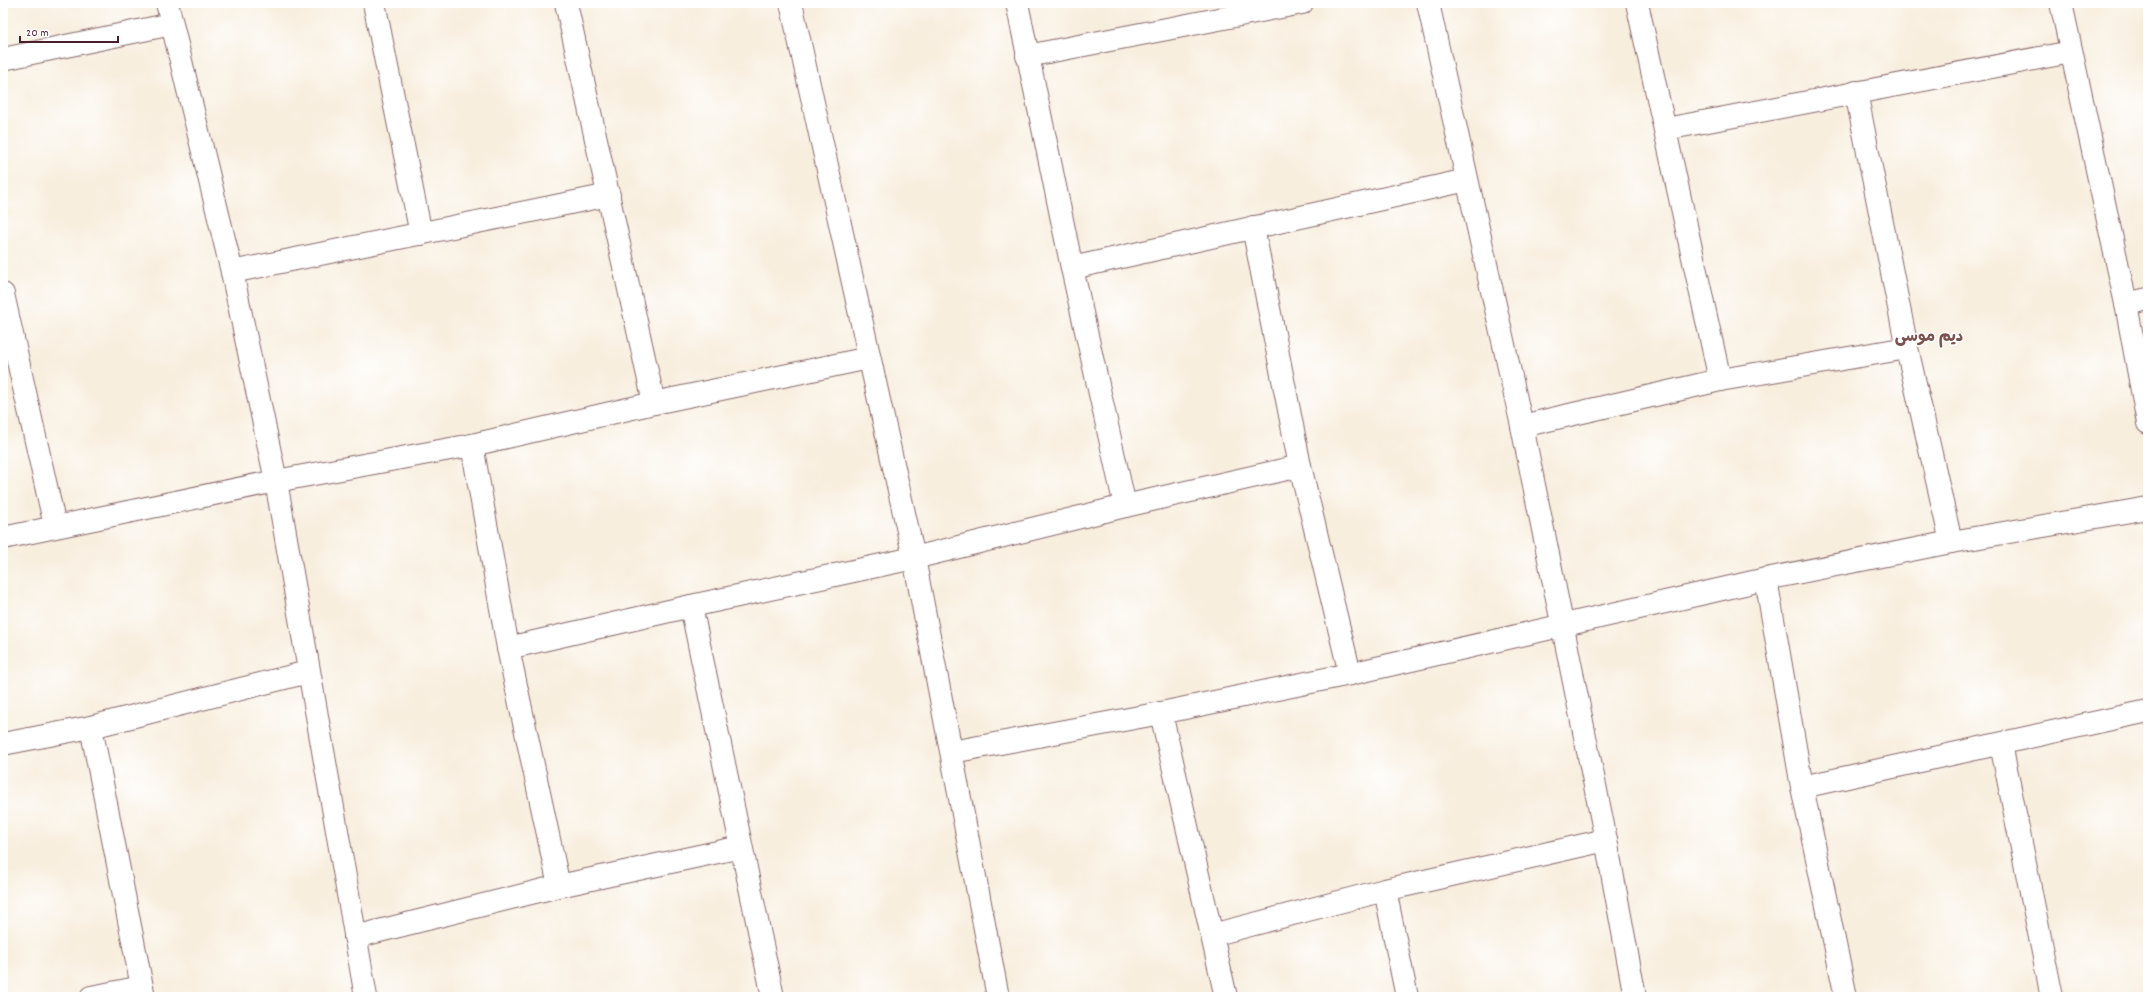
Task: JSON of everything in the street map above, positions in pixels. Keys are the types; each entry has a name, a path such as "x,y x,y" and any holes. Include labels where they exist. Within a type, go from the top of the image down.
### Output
{"street":[{"path":"374,3 421,234"},
{"path":"566,3 654,403"},
{"path":"791,3 914,558 998,997"},
{"path":"1017,3 1072,268 1125,506"},
{"path":"1027,56 1302,3"},
{"path":"1428,3 1522,426 1561,626 1606,840 1635,997"},
{"path":"1637,3 1666,129 1720,380"},
{"path":"2061,3 2126,304 2148,423"},
{"path":"3,59 170,13 232,272 276,481 308,672 366,997"},
{"path":"1666,129 2071,52"},
{"path":"1856,92 1907,348 1950,542"},
{"path":"1072,268 1467,180"},
{"path":"232,272 609,195"},
{"path":"1253,227 1300,466 1350,674"},
{"path":"3,294 6,321 55,526"},
{"path":"2126,304 2148,299"},
{"path":"1522,426 1720,380 1907,348"},
{"path":"3,538 276,481 472,445 654,403 869,358"},
{"path":"472,445 508,648 559,886"},
{"path":"508,648 691,606 914,558 1125,506 1300,466"},
{"path":"952,752 1161,713 1350,674 1766,578 1950,542 2148,508"},
{"path":"1766,578 1802,787 1846,997"},
{"path":"691,606 740,847 773,997"},
{"path":"3,744 91,727 308,672"},
{"path":"1802,787 2148,711"},
{"path":"1161,713 1226,997"},
{"path":"91,727 143,992 91,997"},
{"path":"2001,744 2047,996"},
{"path":"1212,935 1385,890 1606,840"},
{"path":"355,937 559,886 740,847"},
{"path":"1385,890 1407,997"}],"district":[{"name":"ديم موسى","path":"1929,335"}]}
